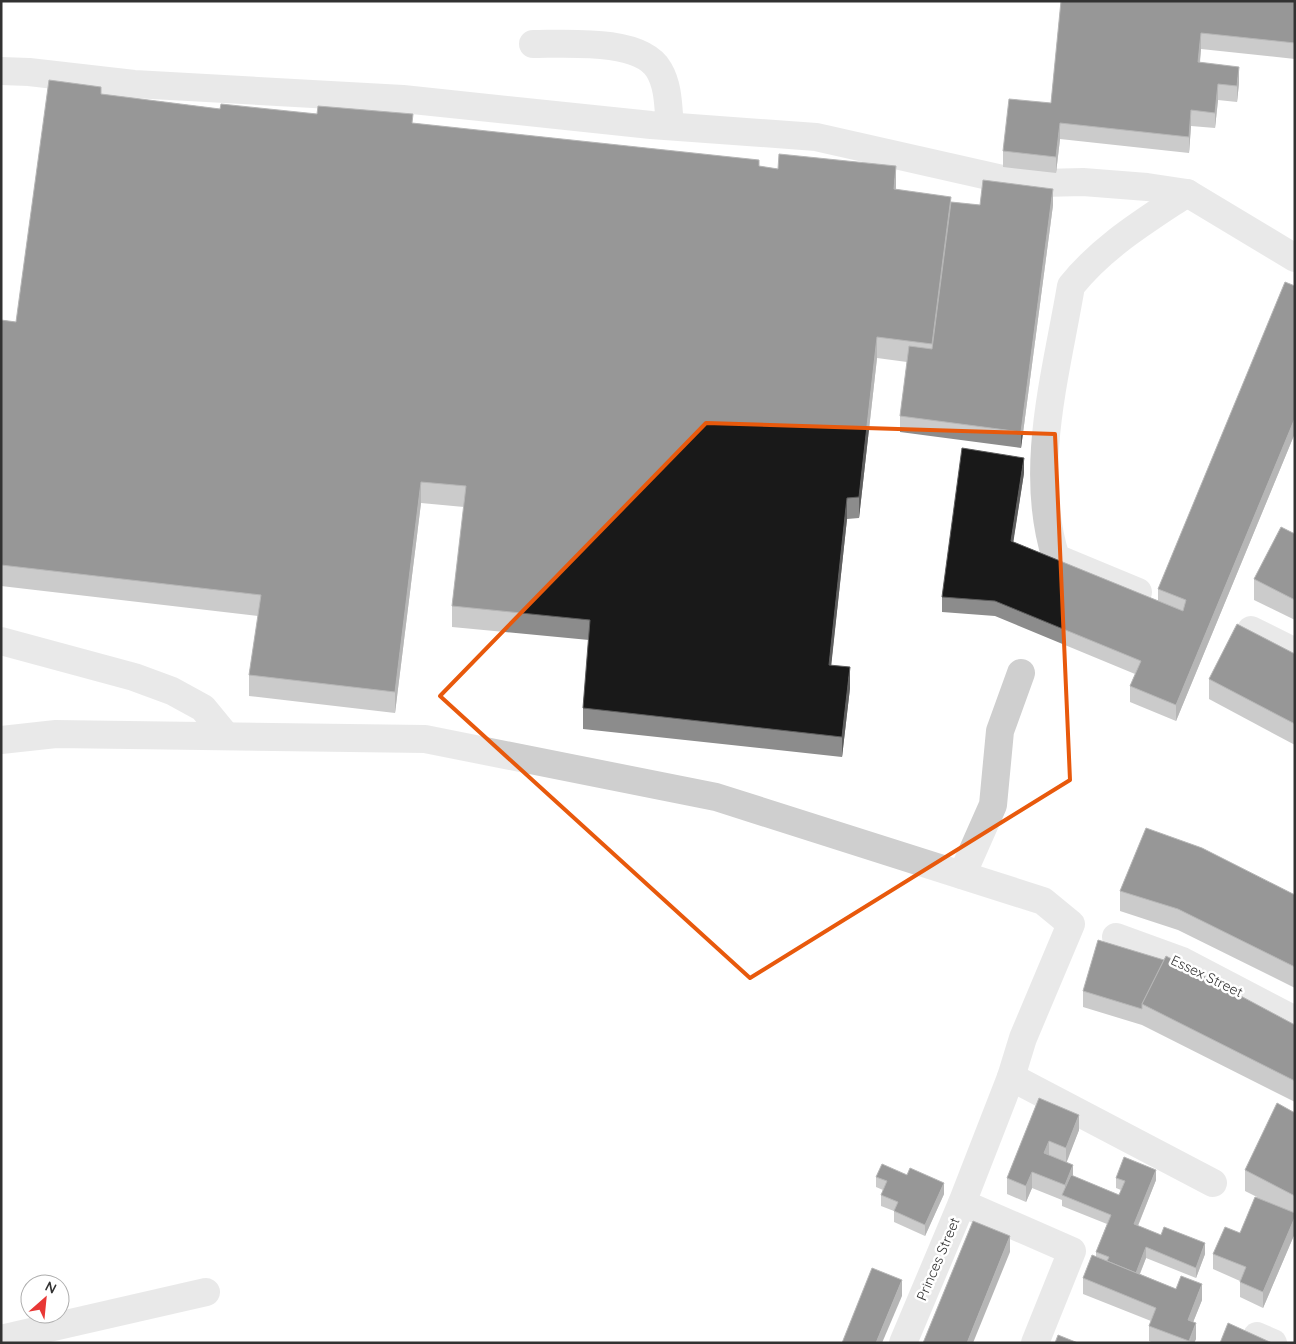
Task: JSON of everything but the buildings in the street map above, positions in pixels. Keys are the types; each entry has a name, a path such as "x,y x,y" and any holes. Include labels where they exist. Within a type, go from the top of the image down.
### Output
{"street":[{"path":"532,44 626,48 643,54 653,62 664,82 670,126"},
{"path":"1,71 29,72 134,84 403,99 670,126 816,138 1002,179 1042,183 1083,182 1147,186 1187,193 1295,258"},
{"path":"1138,592 1056,558 1048,532 1043,466 1071,286 1084,269 1114,241 1187,193"},
{"path":"1251,630 1295,652"},
{"path":"1,641 134,677 172,691 203,708 226,736"},
{"path":"962,875 993,805 1000,731 1021,672"},
{"path":"1,740 56,734 425,738 716,797 1043,901 1071,924 1023,1038 1011,1077 962,1203"},
{"name":"Essex Street","path":"1116,937 1182,961 1295,1020"},
{"path":"1011,1077 1213,1183"},
{"name":"Princes Street","path":"903,1343 962,1203 1072,1250 1035,1343"},
{"path":"1,1339 206,1292"}],"highlighted area":[{"path":"706,423 1055,434 1070,780 750,978 440,696"}]}
